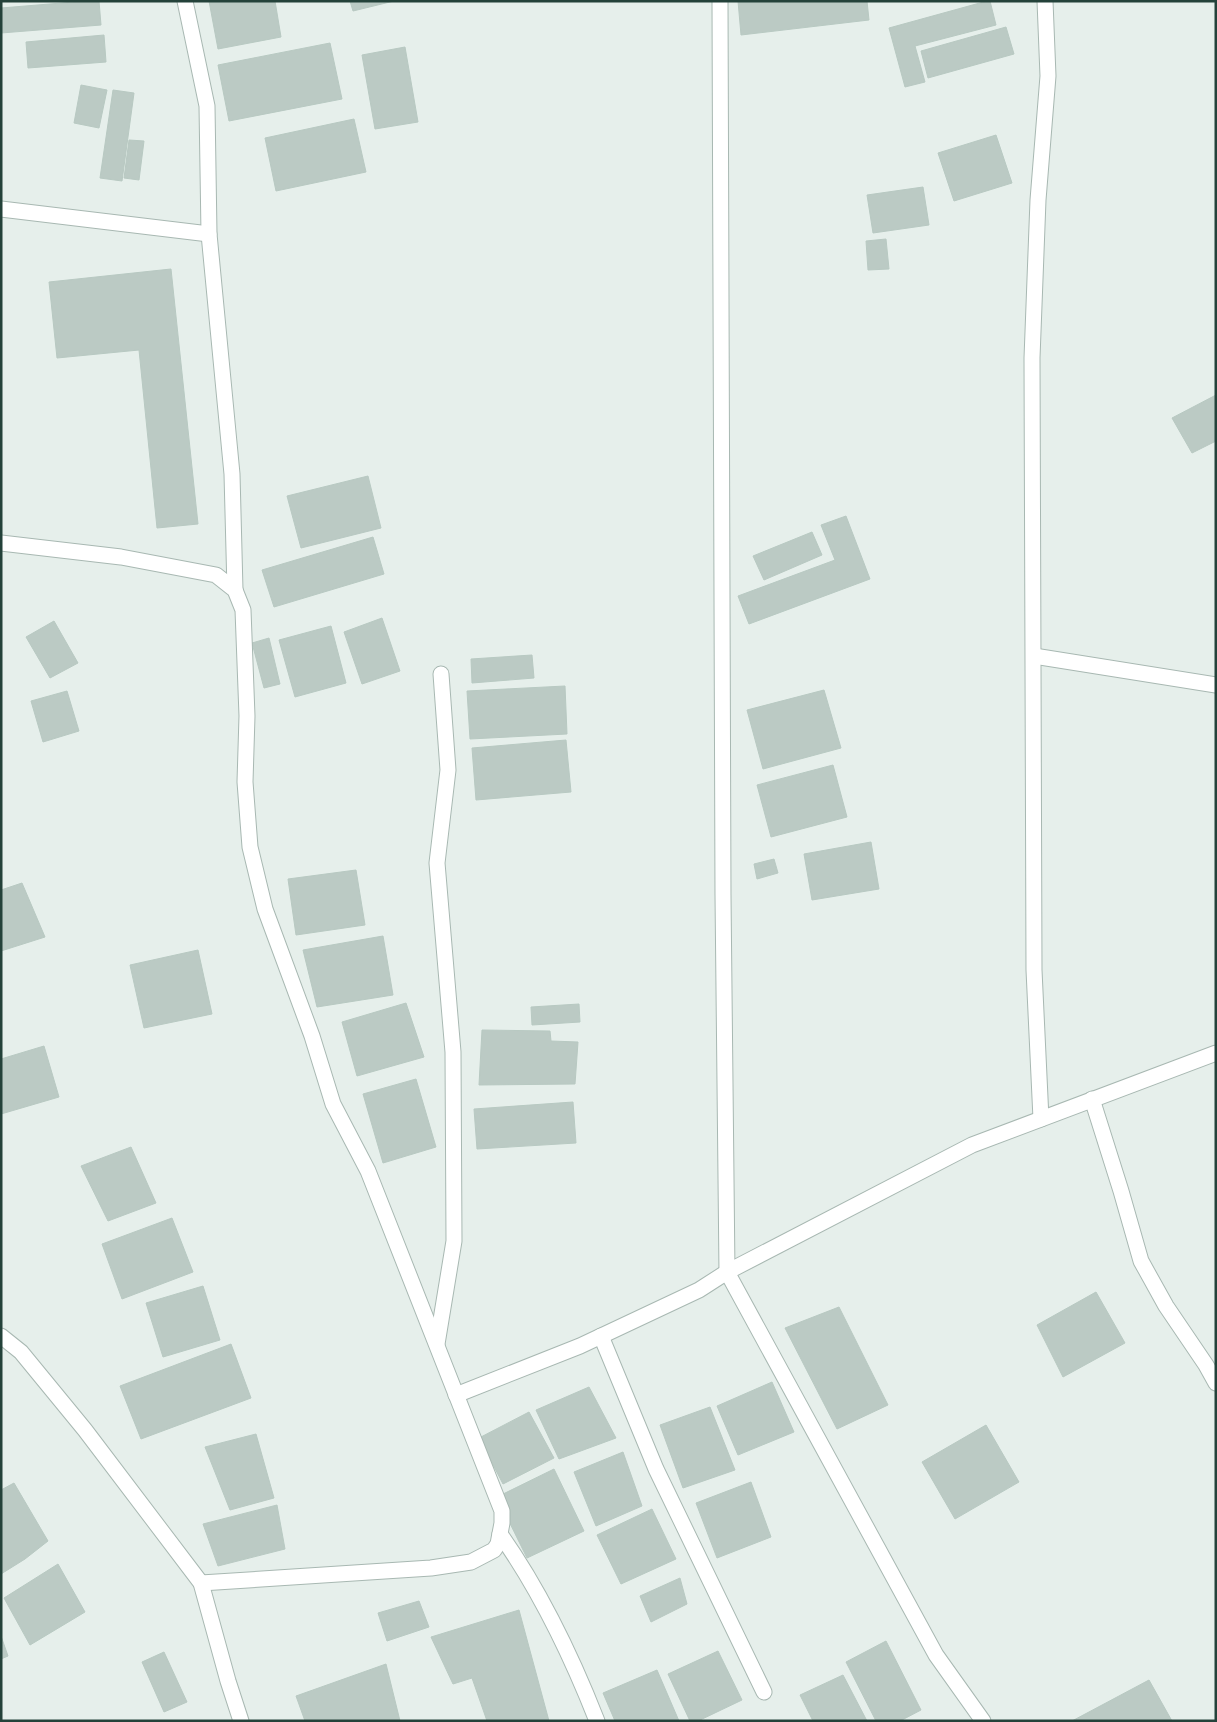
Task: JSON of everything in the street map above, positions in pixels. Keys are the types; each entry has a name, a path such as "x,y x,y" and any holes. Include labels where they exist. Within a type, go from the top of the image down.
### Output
{"street":[{"path":"185,1 207,106 209,234 232,474 235,590 243,610 247,716 245,782 250,847 265,909 312,1036 332,1104 368,1171 502,1511 498,1544 494,1550 471,1562 431,1568 201,1584"},
{"path":"720,1 723,904 727,1272 936,1655 983,1721"},
{"path":"1041,1118 1034,970 1032,358 1038,200 1048,76 1045,1"},
{"path":"1,209 209,234"},
{"path":"1,543 120,557 216,575 235,590"},
{"path":"1034,656 1216,685"},
{"path":"437,1345 454,1240 453,1052 437,862 448,770 441,674"},
{"path":"456,1395 601,1336 699,1290 727,1272 972,1145 1216,1053"},
{"path":"1092,1099 1122,1191 1140,1261 1166,1306 1216,1383"},
{"path":"1,1336 21,1352 85,1430 201,1584 241,1721"},
{"path":"601,1336 656,1469 764,1692"},
{"path":"500,1534 523,1568 547,1611 578,1672 598,1721"}],"building":[{"path":"99,1 101,25 1,33 1,8"},
{"path":"209,1 275,1 281,37 218,49"},
{"path":"350,1 394,1 353,11"},
{"path":"738,1 867,1 869,20 741,35"},
{"path":"990,1 996,25 915,46 925,82 905,87 889,28"},
{"path":"1006,27 1014,54 928,78 921,51"},
{"path":"104,35 106,62 28,68 26,42"},
{"path":"330,43 342,99 229,121 218,65"},
{"path":"405,47 418,122 375,129 362,55"},
{"path":"81,85 107,90 99,128 74,123"},
{"path":"113,90 134,93 122,181 100,178"},
{"path":"354,119 366,172 276,191 265,138"},
{"path":"996,135 1012,183 954,201 938,153"},
{"path":"129,140 144,141 139,180 124,178"},
{"path":"923,187 929,225 873,233 867,195"},
{"path":"886,239 889,269 868,270 866,241"},
{"path":"171,269 198,524 157,528 139,350 57,358 49,282"},
{"path":"1216,395 1216,441 1192,453 1172,418"},
{"path":"368,476 381,528 301,548 287,496"},
{"path":"846,516 870,579 749,624 738,596 835,560 821,525"},
{"path":"812,532 822,555 764,580 753,556"},
{"path":"373,537 384,574 274,607 262,570"},
{"path":"382,618 400,671 362,684 344,632"},
{"path":"54,621 78,663 50,678 26,637"},
{"path":"331,626 346,683 295,697 279,640"},
{"path":"269,638 280,684 264,688 252,643"},
{"path":"532,655 534,678 472,683 471,659"},
{"path":"565,686 567,734 470,739 467,691"},
{"path":"824,690 841,748 763,769 747,710"},
{"path":"67,691 79,731 43,742 31,701"},
{"path":"566,740 571,792 476,800 472,748"},
{"path":"833,765 847,817 771,837 757,785"},
{"path":"871,842 879,889 812,900 804,854"},
{"path":"774,859 778,873 757,879 754,864"},
{"path":"356,870 365,925 296,935 288,879"},
{"path":"22,883 45,937 1,951 1,890"},
{"path":"383,936 393,995 317,1007 303,950"},
{"path":"198,950 212,1014 144,1028 130,965"},
{"path":"406,1003 424,1057 357,1076 342,1022"},
{"path":"579,1004 580,1022 532,1025 531,1007"},
{"path":"482,1030 550,1031 551,1041 578,1042 575,1084 479,1085"},
{"path":"44,1046 59,1097 1,1114 1,1059"},
{"path":"416,1079 436,1147 383,1163 363,1094"},
{"path":"573,1102 576,1143 477,1149 474,1109"},
{"path":"131,1147 156,1203 108,1221 81,1166"},
{"path":"172,1218 193,1272 122,1299 102,1244"},
{"path":"203,1286 220,1340 163,1357 146,1303"},
{"path":"1096,1292 1125,1343 1063,1377 1037,1325"},
{"path":"839,1307 888,1405 837,1429 785,1328"},
{"path":"231,1344 251,1398 141,1439 120,1386"},
{"path":"772,1382 794,1432 738,1455 717,1406"},
{"path":"589,1387 616,1438 559,1459 536,1410"},
{"path":"710,1407 735,1470 683,1488 660,1425"},
{"path":"529,1412 554,1458 503,1484 479,1438"},
{"path":"986,1425 1019,1482 955,1519 922,1462"},
{"path":"256,1434 274,1498 230,1510 205,1447"},
{"path":"623,1452 642,1506 596,1526 574,1472"},
{"path":"554,1469 584,1531 527,1558 497,1497"},
{"path":"751,1482 771,1537 717,1558 696,1503"},
{"path":"14,1483 48,1541 25,1559 1,1574 1,1490"},
{"path":"277,1505 285,1549 218,1566 203,1524"},
{"path":"652,1509 676,1559 621,1584 597,1535"},
{"path":"58,1564 85,1612 30,1645 4,1598"},
{"path":"680,1578 687,1604 651,1622 640,1596"},
{"path":"419,1601 429,1627 387,1641 378,1613"},
{"path":"519,1610 549,1721 487,1721 472,1678 453,1684 431,1637"},
{"path":"1,1636 8,1656 1,1659"},
{"path":"886,1641 921,1710 900,1721 876,1721 846,1662"},
{"path":"718,1651 742,1700 698,1721 690,1721 668,1674"},
{"path":"164,1652 187,1702 164,1712 142,1662"},
{"path":"386,1664 400,1721 305,1721 296,1696"},
{"path":"657,1670 679,1721 615,1721 603,1693"},
{"path":"843,1675 867,1721 813,1721 800,1695"},
{"path":"1149,1680 1172,1721 1072,1721"}]}
